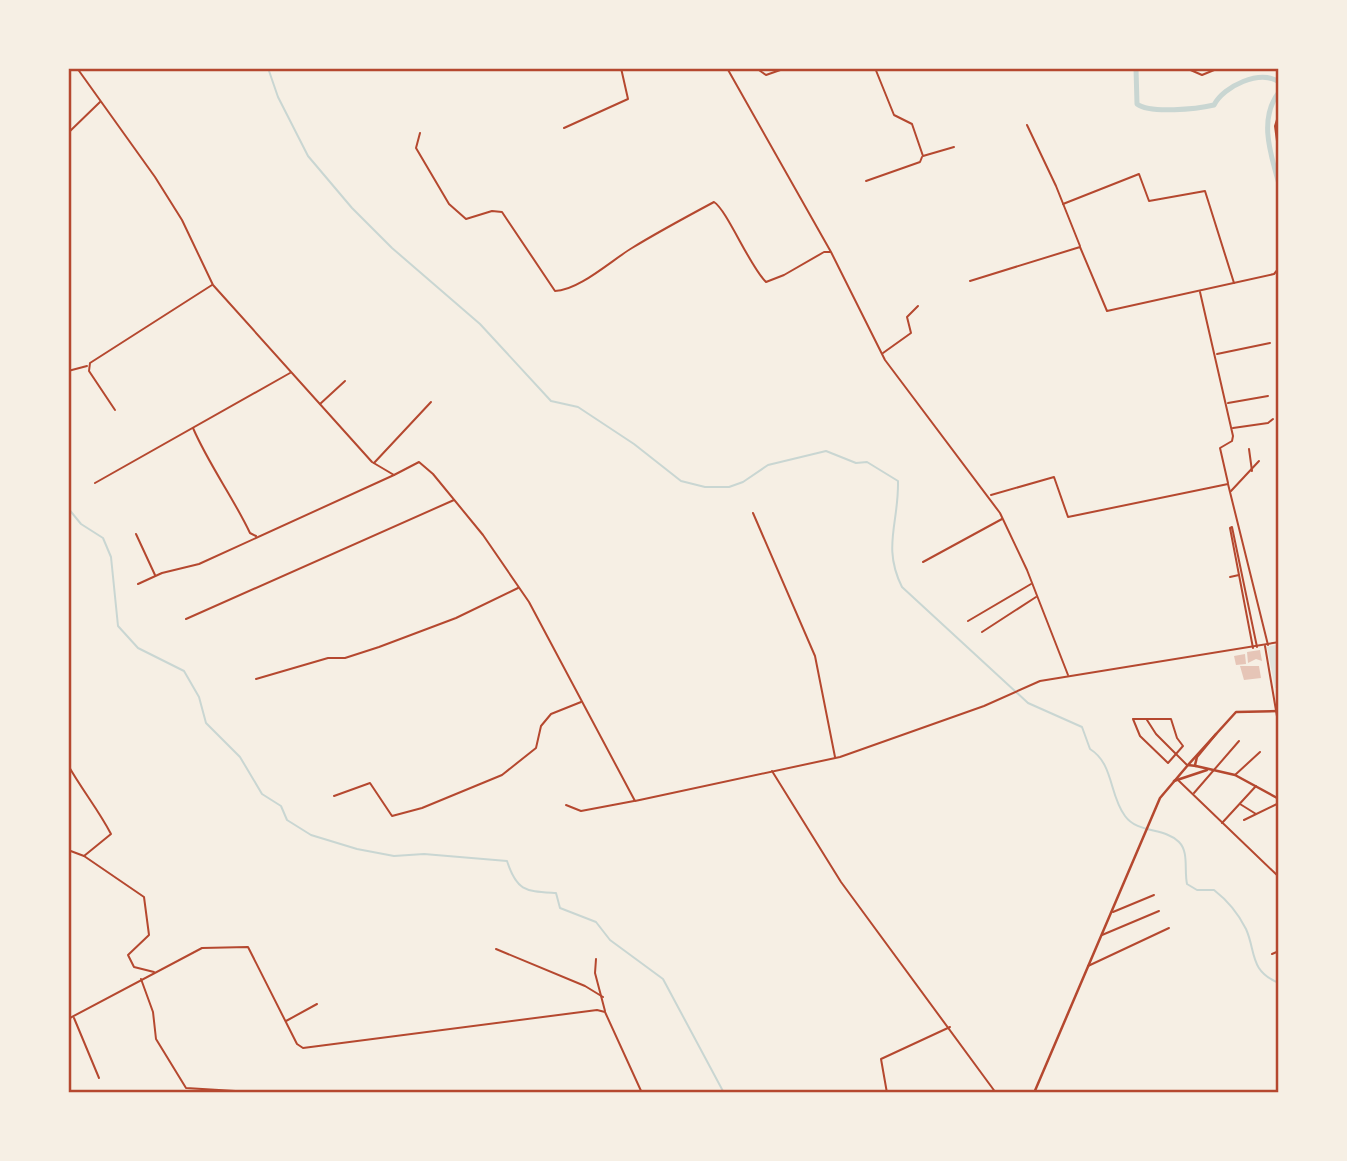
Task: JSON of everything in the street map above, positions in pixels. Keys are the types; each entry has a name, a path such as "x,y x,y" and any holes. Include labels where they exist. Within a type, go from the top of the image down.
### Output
{"main road":[{"path":"1034,1093 1160,798 1236,712 1278,711"},
{"path":"1193,773 1197,757 1216,732"},
{"path":"1188,765 1209,770"},
{"path":"1188,765 1187,772 1193,773"},
{"path":"1176,781 1193,773 1215,769 1235,775 1279,801"}],"street":[{"path":"77,68 135,145 182,220 213,285 374,464 394,475"},
{"path":"564,128 628,99 621,68"},
{"path":"727,68 831,252 882,354 939,436 953,447 990,495 1032,583 1068,675"},
{"path":"756,68 766,75 786,68"},
{"path":"866,181 920,162 923,156 912,124 894,116 875,68"},
{"path":"1186,68 1202,75 1219,68"},
{"path":"68,134 101,101"},
{"path":"1279,113 1275,127 1279,156"},
{"path":"1027,125 1107,311 1234,284 1274,274 1279,268"},
{"path":"420,133 416,148 449,204 466,219 492,211 502,212 555,291 567,289 714,202 766,282 824,252 831,252"},
{"path":"923,156 954,147"},
{"path":"1063,204 1139,174 1149,201 1205,191 1234,284"},
{"path":"970,281 1080,247"},
{"path":"87,367 94,359 213,285"},
{"path":"1200,292 1232,429 1233,439 1220,448 1267,645 1279,728"},
{"path":"882,354 911,333 907,317 918,306"},
{"path":"1216,355 1270,343"},
{"path":"68,371 83,365 87,367 115,410"},
{"path":"95,483 290,372"},
{"path":"320,404 345,381"},
{"path":"1227,403 1268,396"},
{"path":"374,464 431,402"},
{"path":"1232,429 1268,423 1273,419"},
{"path":"193,428 220,483 238,507 250,533 257,536"},
{"path":"1250,449 1252,472"},
{"path":"1230,492 1252,472 1259,461"},
{"path":"138,584 199,564 419,462 483,535 519,587 635,801"},
{"path":"990,495 1054,477 1068,517 1228,484"},
{"path":"186,619 454,500"},
{"path":"753,513 815,656 835,758"},
{"path":"922,562 1003,519"},
{"path":"1242,575 1230,528 1232,527 1242,575 1255,647"},
{"path":"136,534 156,576"},
{"path":"1230,577 1242,575"},
{"path":"968,621 1032,583"},
{"path":"256,680 379,646 456,618 519,587"},
{"path":"982,632 1037,597"},
{"path":"566,805 581,811 835,758 888,742 1022,688 1068,675 1279,642"},
{"path":"1274,690 1279,690"},
{"path":"334,796 370,783 392,816 422,808 502,775 536,748 541,726 551,714 582,702"},
{"path":"1133,719 1147,719 1171,719 1177,738 1183,746 1168,763 1140,736 1133,719"},
{"path":"1147,719 1156,734 1188,765"},
{"path":"1193,794 1238,741"},
{"path":"1235,775 1260,752"},
{"path":"68,765 83,793 93,800 111,834 84,856"},
{"path":"772,771 841,882 996,1093"},
{"path":"1176,781 1279,877"},
{"path":"1222,824 1256,786"},
{"path":"1244,820 1279,801"},
{"path":"1240,804 1257,815"},
{"path":"68,850 84,856 144,897 149,935 128,955 134,967 142,971 156,972"},
{"path":"1111,913 1154,895"},
{"path":"1101,936 1159,911"},
{"path":"1088,966 1169,928"},
{"path":"68,1019 141,979 211,946 248,947 256,957 285,1022 297,1044 303,1048 597,1010 605,1012"},
{"path":"496,949 586,986 603,997"},
{"path":"1272,954 1279,951"},
{"path":"596,959 596,973 605,1012 642,1093"},
{"path":"141,979 153,1012 156,1039 176,1074 190,1088 266,1093"},
{"path":"285,1022 317,1004"},
{"path":"73,1017 99,1078"},
{"path":"887,1093 881,1059 950,1027"},
{"path":"185,1093 190,1088"}],"shaded area":[{"path":"1279,644 1279,688 1275,688 1267,647"}],"building":[{"path":"1260,650 1262,661 1256,659 1248,663 1247,652"},
{"path":"1245,654 1246,664 1236,665 1234,656"},
{"path":"1240,666 1259,666 1261,678 1244,680"}],"waterway":[{"path":"268,68 278,97 308,156 352,208 392,248 480,324 551,401 578,407 634,444 681,481 705,487 729,487 743,482 768,465 826,451 856,463 867,462 898,481 892,547 896,573 902,587 1028,703 1082,727 1090,749 1098,755 1107,771 1125,816 1137,826 1166,834 1179,842 1185,856 1187,884 1197,890 1214,890 1228,903 1246,929 1258,966 1269,978 1279,983"},
{"path":"1136,68 1137,104 1152,109 1186,109 1214,105 1226,92 1243,82 1262,77 1279,82"},
{"path":"1279,92 1269,114 1268,125 1270,149 1279,184"},
{"path":"68,508 81,524 103,538 111,557 118,626 138,648 184,671 199,697 206,723 240,757 262,794 281,806 287,820 311,835 357,849 394,856 424,854 507,861 515,879 524,888 556,893 560,908 596,922 610,940 663,979 724,1093"}]}
